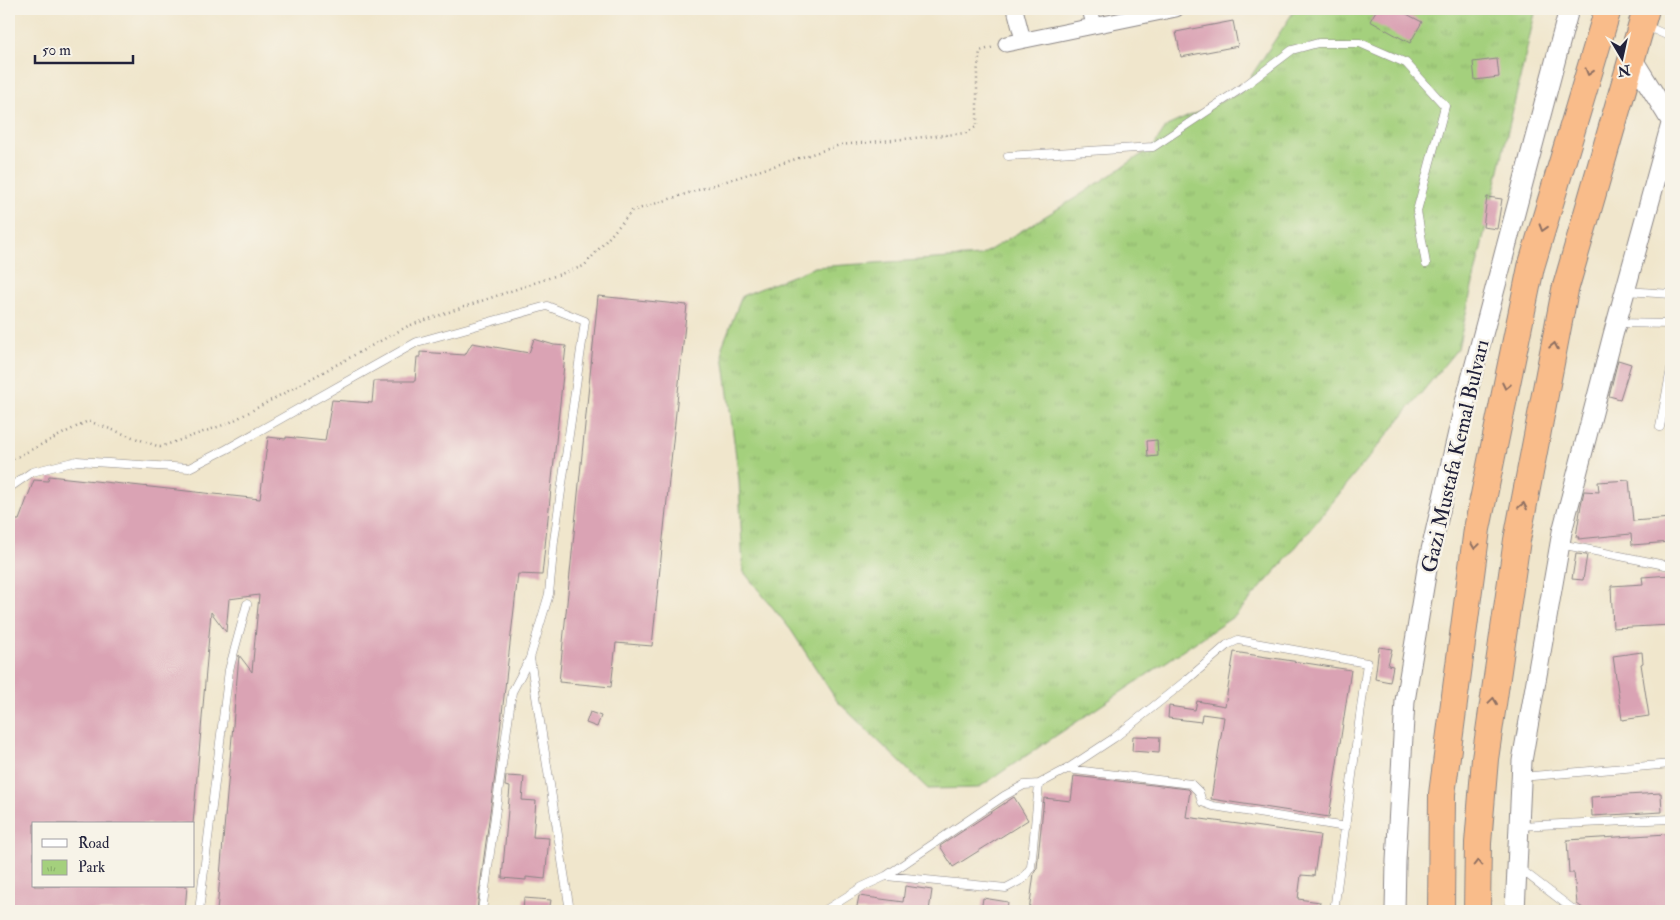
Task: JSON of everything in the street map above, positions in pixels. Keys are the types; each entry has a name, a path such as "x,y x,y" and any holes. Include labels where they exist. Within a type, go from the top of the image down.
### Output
{"highway":[{"name":"Gazi Mustafa Kemal Bulvarı","path":"1441,911 1442,794 1477,529 1531,267 1608,9"},
{"path":"1477,911 1478,843 1485,759 1517,540 1564,290 1644,17"}],"street":[{"path":"1015,9 1023,40"},
{"path":"1090,9 1094,25"},
{"path":"1006,44 1094,25 1136,13 1176,9"},
{"name":"Gazi Mustafa Kemal Bulvarı","path":"1395,911 1405,702 1428,563 1467,396 1569,9"},
{"path":"1515,911 1522,761 1560,544 1616,323 1671,122 1632,58"}],"lane":[{"path":"1644,17 1671,37"},
{"path":"1008,156 1153,147 1242,88 1292,50 1318,43 1360,43 1406,63 1446,106 1417,212 1426,264"},
{"path":"1625,291 1671,294"},
{"path":"9,488 32,472 77,461 189,468 227,449 417,342 546,306 585,321 554,541 549,594 530,658 512,692 482,911"},
{"path":"1616,323 1671,324"},
{"path":"1660,427 1671,369"},
{"path":"1560,544 1665,565 1671,564"},
{"path":"199,911 229,670 247,604"},
{"path":"824,911 862,887 886,876 1004,796 1024,785 1039,784 1067,769 1114,738 1227,645 1238,640 1367,663 1334,911"},
{"path":"530,658 570,911"},
{"path":"1521,777 1671,764"},
{"path":"1067,769 1191,784 1199,792 1202,802 1213,806 1346,826"},
{"path":"886,876 1006,888 1023,879 1031,866 1039,784"},
{"path":"1518,826 1671,819"},
{"path":"1516,866 1575,911"}],"path":[{"path":"9,461 88,421 160,448 229,423 408,326 584,266 632,211 840,145 966,133 977,126 977,74 980,51 1006,44"}],"green space":[{"path":"1301,9 1536,9 1458,348 1282,564 1236,615 978,788 928,789 837,701 791,630 743,571 739,480 722,347 742,296 815,267 980,256 1077,197 1153,147 1167,126 1240,93 1294,11"}],"building":[{"path":"1377,9 1397,9 1422,22 1410,43 1370,21"},
{"path":"1233,21 1238,46 1181,57 1176,32"},
{"path":"1497,59 1499,77 1475,80 1473,62"},
{"path":"1487,197 1502,199 1497,229 1483,227"},
{"path":"598,296 687,305 652,646 616,643 611,687 559,682"},
{"path":"534,339 554,345 566,346 542,575 518,574 495,775 477,909 475,911 217,911 239,655 252,672 259,595 229,599 226,632 211,612 193,822 32,822 32,888 187,888 185,911 9,911 9,520 19,520 34,480 48,481 49,476 260,499 268,437 325,441 332,400 372,403 374,381 415,381 417,357 420,357 420,352 465,355 472,343 529,353"},
{"path":"1618,360 1631,364 1620,399 1609,396"},
{"path":"1157,440 1158,456 1148,457 1147,441"},
{"path":"1629,480 1633,521 1671,518 1671,542 1632,545 1631,534 1578,539 1579,537 1576,537 1584,491 1599,492 1598,482"},
{"path":"1576,554 1587,555 1583,580 1572,579"},
{"path":"1671,575 1671,625 1613,628 1611,586 1643,584 1642,577"},
{"path":"1379,647 1392,649 1388,665 1393,666 1390,682 1375,679"},
{"path":"1234,652 1351,670 1329,817 1211,799 1224,717 1202,714 1201,722 1168,718 1169,706 1195,710 1197,701 1225,706"},
{"path":"1642,652 1643,663 1641,664 1649,716 1622,720 1613,656"},
{"path":"590,712 601,716 597,727 586,723"},
{"path":"1133,736 1160,737 1159,753 1132,751"},
{"path":"506,776 524,777 522,800 536,801 533,837 549,838 545,879 526,877 526,880 502,878 510,787 505,786"},
{"path":"1074,776 1188,789 1190,791 1186,817 1320,835 1314,876 1301,875 1298,899 1320,902 1319,911 1029,911 1034,873 1037,868 1044,798 1071,801"},
{"path":"1661,793 1662,812 1592,816 1591,797"},
{"path":"1014,797 1028,820 953,867 940,846"},
{"path":"1667,834 1671,911 1587,911 1577,904 1574,873 1569,873 1567,840"},
{"path":"905,886 932,890 929,911 856,911 859,896 903,902"},
{"path":"524,898 551,900 549,911 523,911"},
{"path":"983,898 1008,902 1007,911 981,911"}]}
